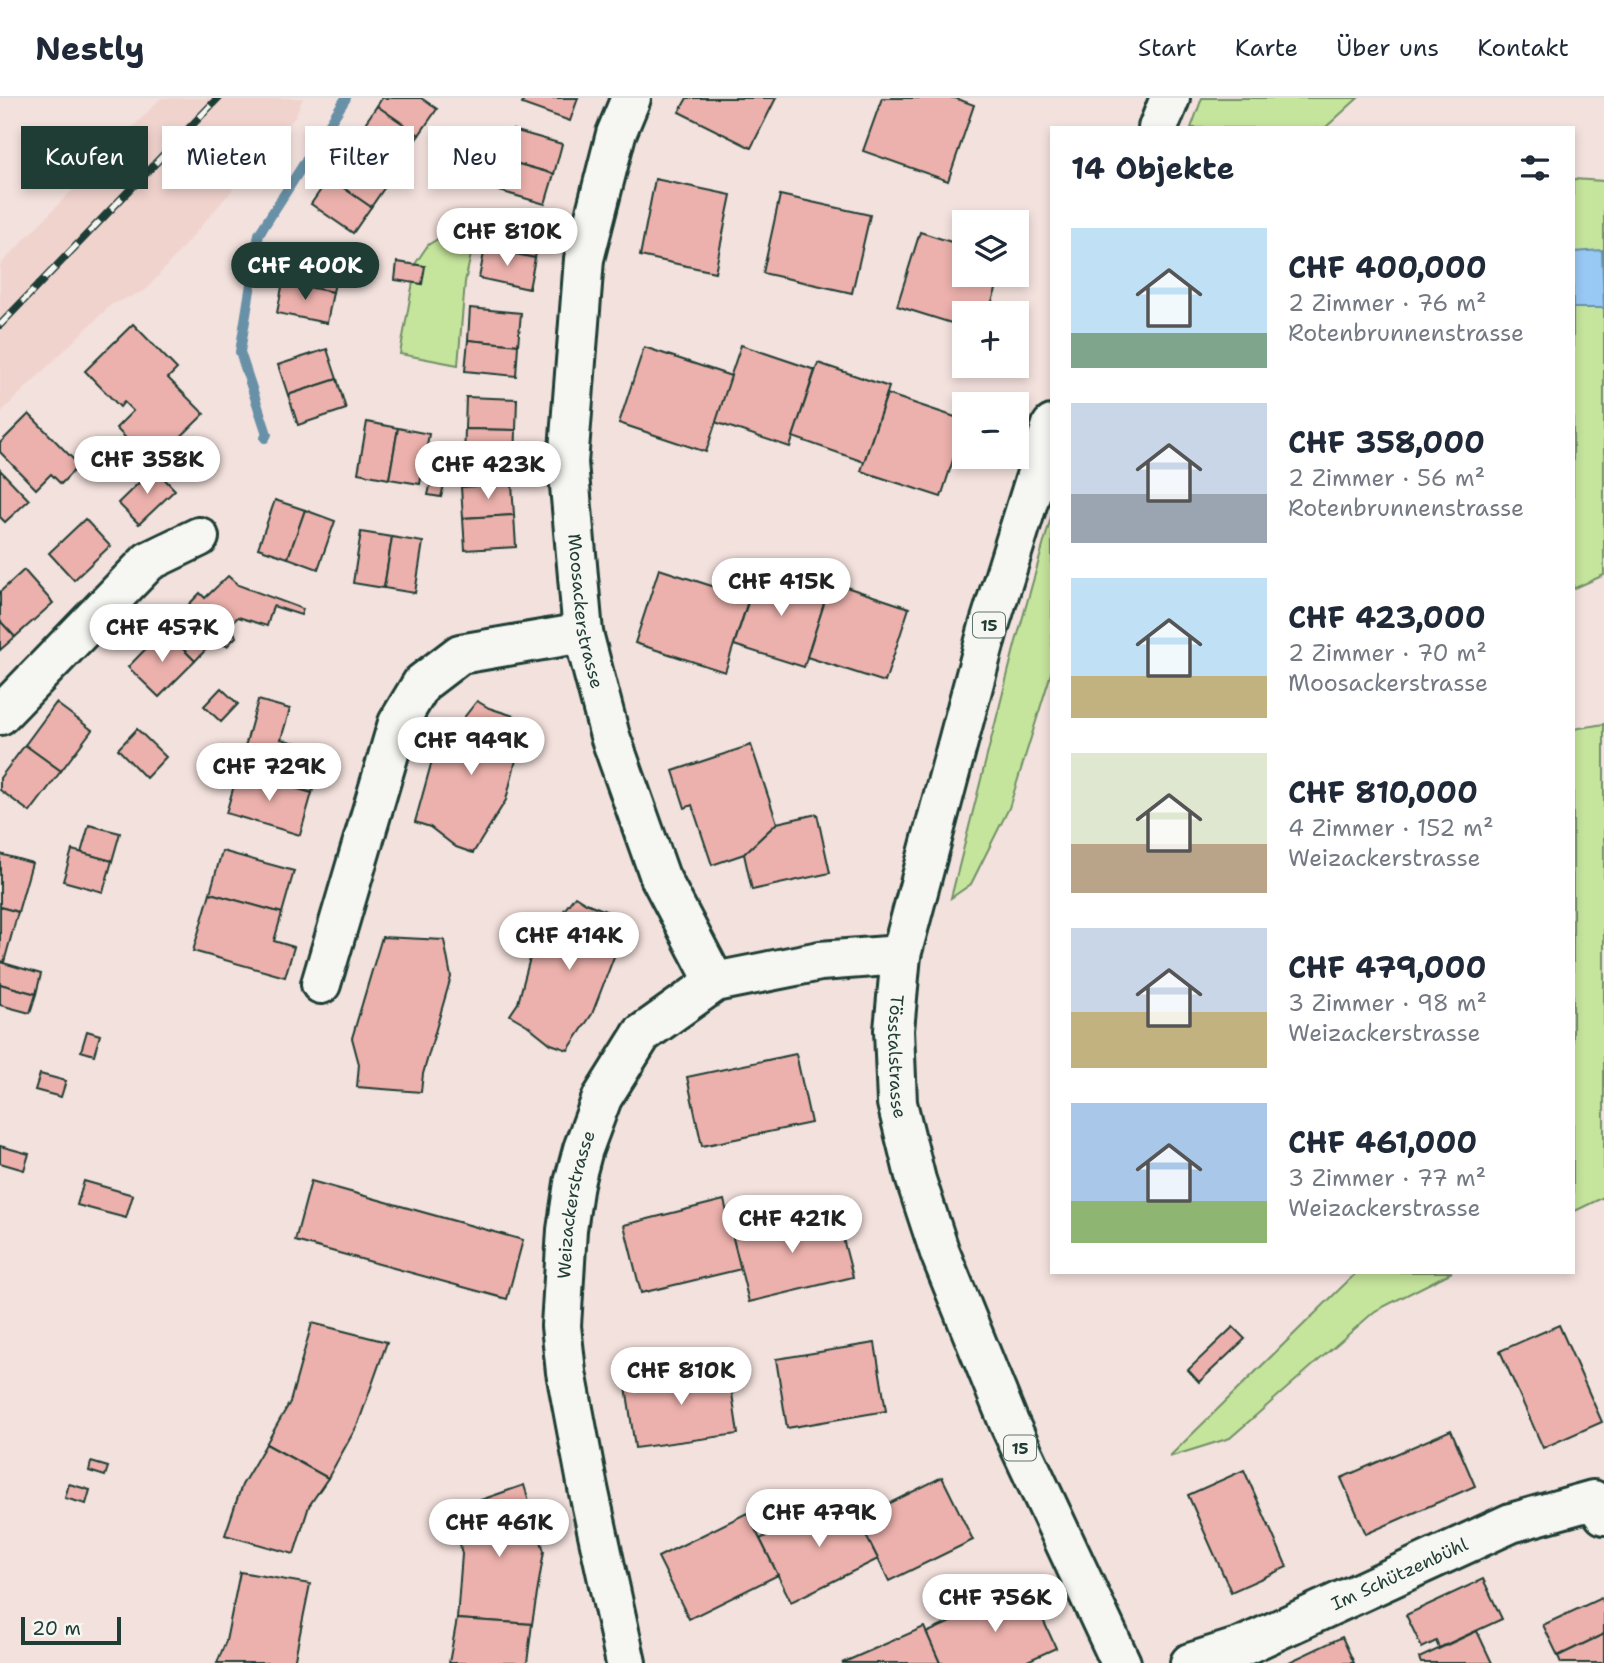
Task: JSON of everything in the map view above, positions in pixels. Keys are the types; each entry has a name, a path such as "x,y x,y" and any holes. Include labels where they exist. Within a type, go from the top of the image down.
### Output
{"street":[{"name":"Moosackerstrasse","path":"631,98 616,134 584,259 568,463 583,633 610,736 660,877 715,982"},
{"path":"1159,126 1170,98"},
{"name":"Tösstalstrasse","path":"1050,431 989,626 901,955 894,1030 897,1102 916,1180 940,1253 1009,1423 1121,1663"},
{"path":"0,715 149,561 199,537"},
{"path":"321,984 398,723 422,683 460,654 583,633"},
{"name":"Weizackerstrasse","path":"626,1663 588,1488 561,1326 567,1230 575,1183 583,1149 602,1098 642,1034 715,982 820,961 901,955"},
{"name":"Im Schützenbühl","path":"1190,1663 1241,1647 1511,1523 1593,1500 1604,1515"}],"shaded area":[{"path":"161,98 303,98 295,117 287,126 162,126 162,189 233,189 146,290 111,305 0,413 0,265 73,189 148,189 148,126 134,126"}],"green space":[{"path":"1202,98 1358,98 1327,126 1192,126"},
{"path":"1575,179 1604,181 1604,575 1575,588"},
{"path":"480,213 465,282 458,365 400,354 413,282 424,266 415,264 428,245"},
{"path":"1050,521 1050,676 1009,808 971,884 951,898 1015,645"},
{"path":"1604,724 1604,1197 1575,1211 1575,729"},
{"path":"1355,1274 1448,1274 1375,1311 1230,1438 1169,1457"}],"water":[{"path":"1602,250 1604,308 1575,308 1575,252"}],"building":[{"path":"382,98 421,98 437,109 419,135 414,132 414,126 406,126 377,106"},
{"path":"524,98 578,98 570,121 522,104"},
{"path":"687,98 776,98 751,148 679,112"},
{"path":"882,98 955,98 974,105 948,181 863,151"},
{"path":"377,106 406,126 363,126"},
{"path":"521,132 562,144 554,174 521,165"},
{"path":"521,165 554,174 545,204 496,190 521,189"},
{"path":"655,179 731,195 715,272 640,256"},
{"path":"321,189 345,189 371,207 353,233 311,204"},
{"path":"345,189 383,189 371,207"},
{"path":"780,195 870,215 852,293 763,273"},
{"path":"491,217 541,227 535,258 485,248"},
{"path":"920,232 952,242 952,287 997,287 992,301 952,301 952,323 897,306"},
{"path":"485,248 535,258 529,289 479,278"},
{"path":"289,251 340,261 333,292 283,282"},
{"path":"397,262 425,266 422,284 395,280"},
{"path":"283,282 333,292 327,323 277,313"},
{"path":"470,308 521,313 518,345 468,340"},
{"path":"133,324 177,369 168,378 204,414 152,465 116,428 133,411 124,402 120,407 85,371"},
{"path":"468,340 518,345 516,376 465,371"},
{"path":"741,345 815,370 790,447 715,422"},
{"path":"644,347 731,376 706,452 619,423"},
{"path":"327,349 337,379 288,395 278,365"},
{"path":"818,363 889,387 864,462 793,437"},
{"path":"337,379 346,409 298,425 288,395"},
{"path":"887,394 952,416 952,463 941,497 861,471"},
{"path":"466,397 517,399 516,430 465,429"},
{"path":"29,414 79,465 61,484 51,474 36,489 0,452 0,443"},
{"path":"367,422 398,428 389,479 358,473"},
{"path":"398,428 429,434 420,484 389,479"},
{"path":"465,429 516,430 515,462 464,460"},
{"path":"154,468 175,490 139,524 118,503"},
{"path":"0,470 29,500 5,522 0,517"},
{"path":"432,478 445,481 441,497 428,495"},
{"path":"512,484 514,515 463,518 461,487"},
{"path":"275,500 305,510 288,558 258,548"},
{"path":"305,510 335,521 318,569 288,558"},
{"path":"514,515 516,547 465,550 463,518"},
{"path":"85,519 110,546 74,580 49,553"},
{"path":"361,532 392,537 384,588 353,583"},
{"path":"392,537 423,542 415,593 384,588"},
{"path":"659,569 749,598 725,672 635,643"},
{"path":"759,569 828,591 804,667 734,645"},
{"path":"24,570 53,603 15,637 0,621 0,592"},
{"path":"228,576 238,585 303,609 301,615 273,606 267,626 238,617 231,624 236,637 227,646 214,641 195,661 164,630 200,593 205,598"},
{"path":"831,582 909,608 885,682 807,657"},
{"path":"0,621 15,637 0,650"},
{"path":"164,630 195,661 159,697 128,667"},
{"path":"221,688 238,704 221,722 204,706"},
{"path":"258,700 290,709 281,739 324,751 312,793 238,772"},
{"path":"477,701 489,708 526,720 506,800 473,853 456,847 430,827 415,822 433,757"},
{"path":"56,703 92,730 61,771 25,745"},
{"path":"137,729 166,757 146,778 118,749"},
{"path":"25,745 61,771 30,812 0,790 0,778"},
{"path":"751,745 777,823 744,854 712,865 692,805 685,808 673,771"},
{"path":"238,772 312,793 300,835 226,813"},
{"path":"817,814 830,873 752,890 744,854 777,823"},
{"path":"89,825 120,833 112,861 81,853"},
{"path":"72,850 112,861 103,892 63,881"},
{"path":"222,851 294,871 282,913 210,893"},
{"path":"0,854 32,863 18,912 0,907"},
{"path":"210,893 282,913 274,941 294,947 285,977 193,951"},
{"path":"575,896 628,920 592,1014 568,1050 551,1044 510,1015 518,1003 531,954"},
{"path":"0,907 18,912 4,962 0,961"},
{"path":"382,937 444,940 451,977 423,1074 421,1092 357,1087 359,1064 352,1038"},
{"path":"0,962 41,974 36,994 0,984"},
{"path":"0,984 36,994 30,1013 0,1005"},
{"path":"87,1031 100,1035 94,1055 81,1051"},
{"path":"796,1054 811,1123 702,1146 687,1077"},
{"path":"40,1074 66,1081 61,1097 35,1090"},
{"path":"0,1146 29,1154 24,1170 0,1163"},
{"path":"84,1181 133,1195 126,1218 77,1205"},
{"path":"311,1181 523,1240 507,1299 295,1241"},
{"path":"724,1200 741,1269 641,1293 624,1225"},
{"path":"835,1208 853,1277 749,1302 732,1234"},
{"path":"312,1323 387,1342 358,1424 328,1478 266,1444 290,1402"},
{"path":"1559,1325 1602,1422 1543,1448 1500,1351"},
{"path":"1233,1327 1245,1339 1199,1382 1188,1370"},
{"path":"875,1343 886,1411 787,1428 776,1359"},
{"path":"728,1366 738,1434 635,1448 625,1379"},
{"path":"1451,1430 1475,1486 1366,1534 1341,1478"},
{"path":"266,1444 328,1478 309,1506 294,1554 225,1535 242,1485"},
{"path":"91,1462 108,1467 105,1476 89,1471"},
{"path":"1244,1470 1287,1567 1231,1592 1188,1495"},
{"path":"942,1477 973,1540 889,1581 858,1519"},
{"path":"69,1484 90,1490 86,1504 65,1498"},
{"path":"524,1485 544,1551 532,1624 457,1619 462,1554 452,1510"},
{"path":"846,1496 878,1559 791,1602 760,1539"},
{"path":"747,1513 778,1575 689,1619 658,1557"},
{"path":"240,1572 310,1584 294,1663 217,1663 226,1641"},
{"path":"1483,1579 1502,1619 1439,1648 1436,1641 1422,1648 1406,1615"},
{"path":"1028,1587 1056,1648 1023,1663 940,1663 926,1633"},
{"path":"1601,1598 1604,1604 1604,1634 1558,1656 1543,1625"},
{"path":"457,1619 532,1624 527,1663 449,1663"},
{"path":"924,1627 940,1663 842,1663"},
{"path":"1477,1631 1492,1663 1421,1663 1419,1658"},
{"path":"1604,1634 1604,1663 1561,1663 1558,1656"},
{"path":"1342,1637 1354,1663 1289,1662"}],"waterway":[{"path":"265,438 267,434 240,352 259,234 346,98"}],"railway":[{"path":"0,325 218,98"}]}
